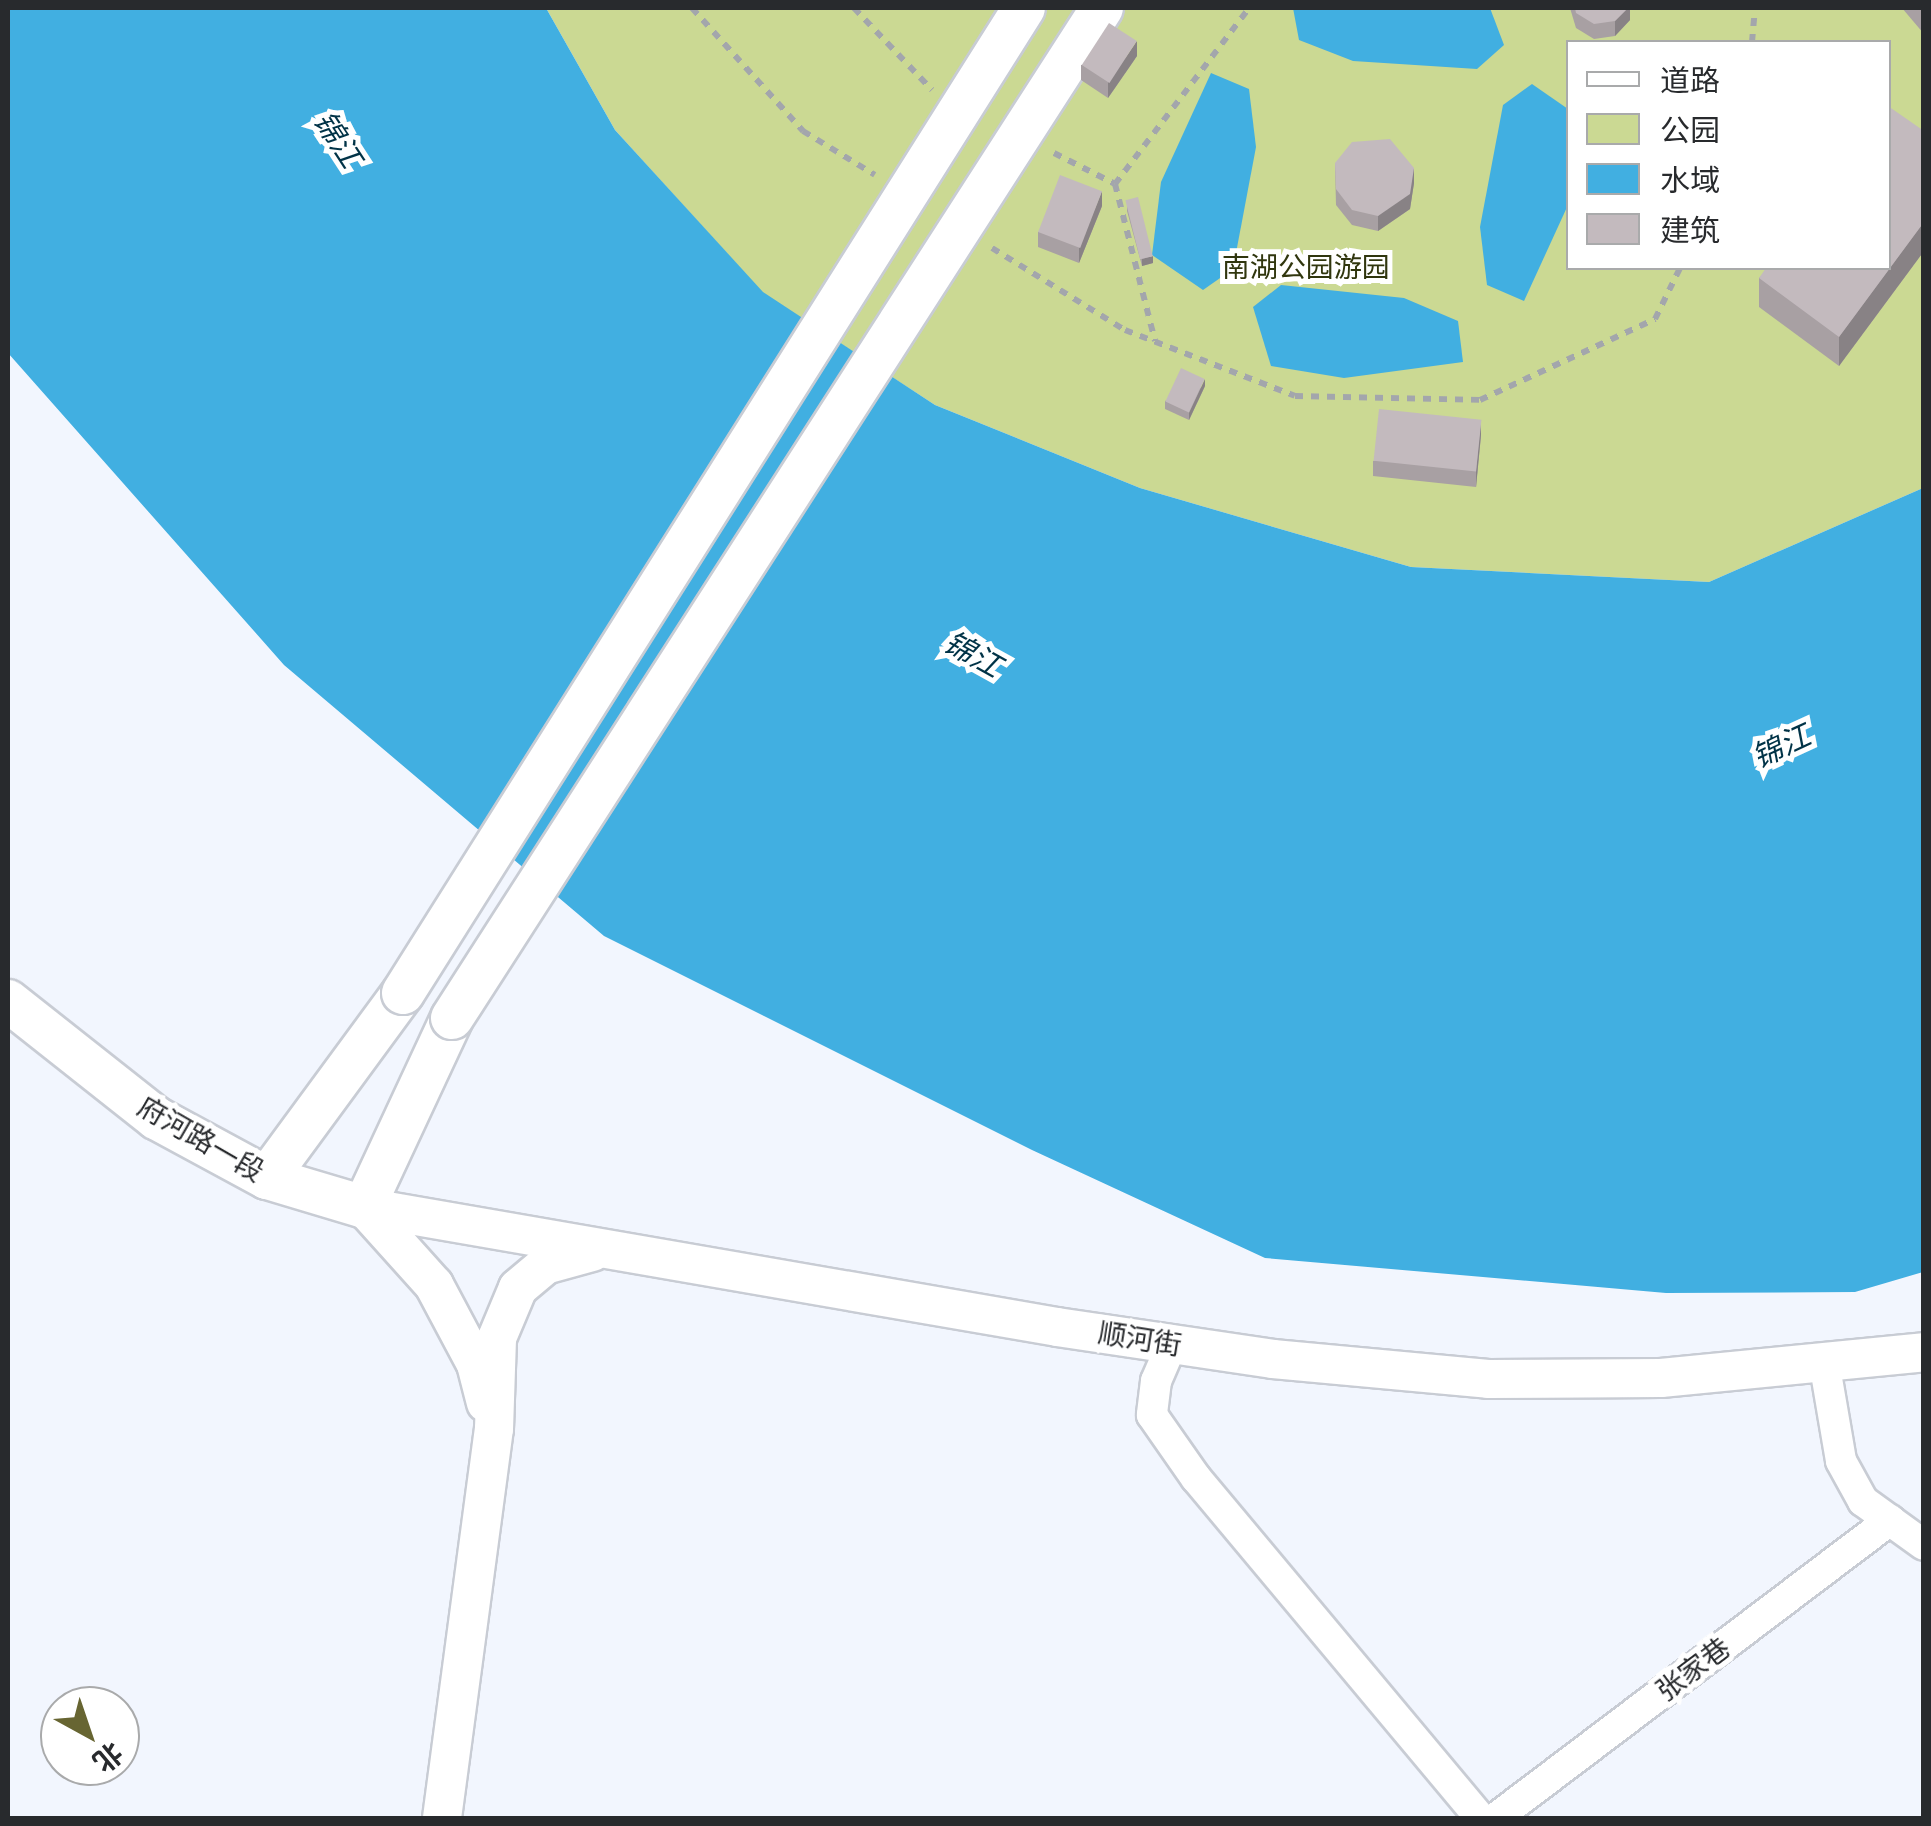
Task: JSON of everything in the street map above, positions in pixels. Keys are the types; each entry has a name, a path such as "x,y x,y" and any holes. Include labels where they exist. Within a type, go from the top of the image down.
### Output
{"main road":[{"path":"267,1178 403,992 1024,8"},
{"path":"364,1207 452,1018 1102,8"},
{"name":"府河路一段","path":"8,1001 156,1118 267,1178 364,1207"}],"street":[{"name":"顺河街","path":"364,1207 1172,1344 1488,1379 1661,1378 1825,1367 1924,1352"},
{"path":"364,1207 434,1285 476,1364 494,1429"},
{"path":"442,1818 494,1429 497,1338 518,1288 545,1265 600,1250"},
{"path":"1172,1344 1156,1381 1152,1415 1196,1478 1480,1818"},
{"path":"1825,1367 1841,1462 1863,1501 1924,1545"},
{"name":"张家巷","path":"1496,1818 1890,1520"}],"path":[{"path":"692,8 803,130 888,183"},
{"path":"1752,40 1755,8"},
{"path":"1115,184 1155,341"},
{"path":"989,246 1125,330 1295,396 1480,400 1655,319 1679,270"}],"green space":[{"name":"南湖公园游园","path":"546,8 1923,8 1923,488 1709,582 1411,567 1140,488 935,405 763,293 615,130"}],"water":[{"name":"锦江","path":"8,8 546,8 615,130 763,292 935,405 1140,488 1411,567 1709,582 1923,488 1923,1272 1855,1292 1666,1293 1265,1258 1032,1150 604,936 284,665 8,353"},
{"path":"1293,8 1490,8 1504,45 1477,69 1353,61 1299,40"},
{"path":"1211,73 1249,89 1256,147 1233,269 1203,290 1152,255 1161,182"},
{"path":"1532,84 1566,108 1566,209 1524,301 1487,285 1480,227 1503,105"},
{"path":"1281,285 1404,298 1458,321 1463,362 1344,378 1271,366 1253,307"}],"building":[{"path":"1575,8 1628,8 1615,21 1594,24 1576,13"},
{"path":"1109,23 1137,41 1109,83 1082,65"},
{"path":"1891,108 1924,131 1924,222 1891,267"},
{"path":"1390,139 1414,168 1410,194 1378,216 1352,210 1336,189 1335,163 1352,142"},
{"path":"1060,175 1102,191 1080,248 1038,232"},
{"path":"1138,197 1153,256 1140,259 1125,200"},
{"path":"1765,270 1889,270 1839,337 1759,278"},
{"path":"1181,368 1205,379 1189,413 1165,402"},
{"path":"1379,409 1481,420 1476,471 1374,461"}]}
